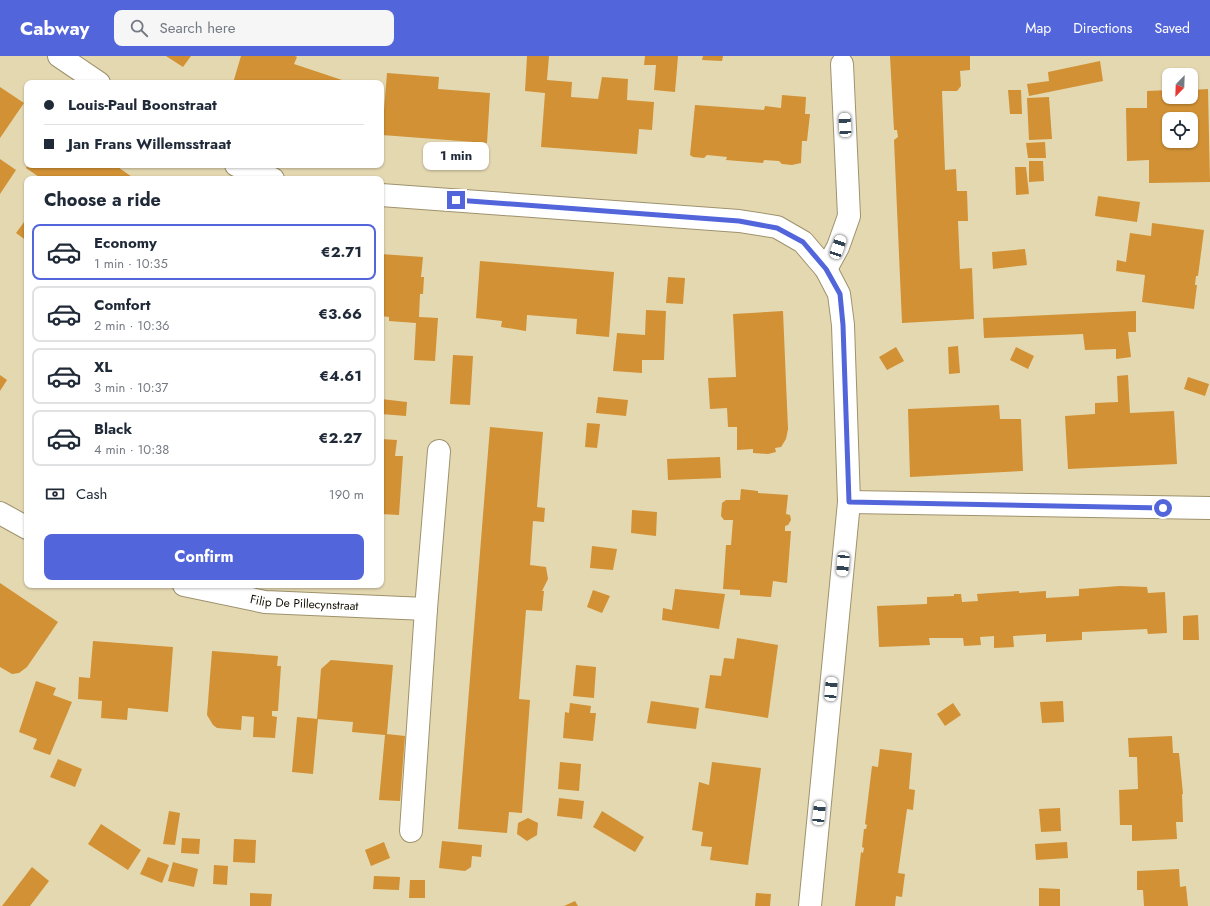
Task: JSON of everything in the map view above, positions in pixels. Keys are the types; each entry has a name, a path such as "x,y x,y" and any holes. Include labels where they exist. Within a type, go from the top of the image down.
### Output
{"street":[{"path":"59,56 95,80"},
{"path":"826,269 838,247 849,216 842,64"},
{"path":"244,168 265,176"},
{"path":"384,195 747,222 777,228 803,242 826,269 840,294 843,325 849,502 810,906"},
{"path":"411,831 426,609 439,451"},
{"path":"849,502 1210,508"},
{"path":"0,513 24,526"},
{"name":"Filip De Pillecynstraat","path":"198,588 265,602 426,609"}],"building":[{"path":"166,56 191,56 183,67"},
{"path":"241,56 295,56 297,57 294,64 342,80 234,80"},
{"path":"527,56 549,56 547,80 572,82 571,97 598,99 602,77 628,79 627,100 654,102 652,130 639,129 637,154 541,147 545,93 525,91"},
{"path":"645,56 678,56 675,92 654,90 656,65 644,65"},
{"path":"703,56 723,56 722,61 702,60"},
{"path":"890,56 970,56 970,70 960,71 961,86 957,91 942,91 945,170 956,169 957,191 967,191 968,221 958,221 960,269 972,268 974,319 902,323 894,140 898,137 897,130 894,130"},
{"path":"1100,61 1103,81 1029,96 1027,84 1049,81 1048,72"},
{"path":"387,73 439,77 438,89 490,93 487,143 384,135 384,110"},
{"path":"0,87 24,103 0,138"},
{"path":"1208,89 1210,182 1149,183 1149,160 1127,161 1126,108 1147,108 1147,91 1162,90 1162,104 1198,104 1198,90"},
{"path":"1008,90 1021,90 1022,114 1010,114"},
{"path":"782,95 806,97 805,114 810,114 807,141 802,141 801,163 792,165 782,164 779,161 764,160 763,163 726,160 727,157 707,155 704,158 693,157 690,155 695,105 764,110 765,106 781,108"},
{"path":"1049,97 1052,139 1029,140 1027,98"},
{"path":"1045,142 1046,158 1028,158 1026,143"},
{"path":"0,159 16,170 0,194"},
{"path":"1029,161 1043,161 1044,181 1029,182"},
{"path":"1015,167 1026,167 1029,194 1016,195"},
{"path":"26,168 119,168 131,176 38,176"},
{"path":"1098,196 1140,202 1137,222 1095,216"},
{"path":"24,222 24,239 16,233"},
{"path":"1152,223 1204,230 1198,276 1196,276 1195,285 1197,285 1194,309 1142,302 1145,275 1116,271 1117,260 1126,262 1130,233 1151,236"},
{"path":"1025,249 1027,265 993,269 992,252"},
{"path":"384,254 423,257 421,277 424,277 423,294 420,294 419,317 438,318 435,361 414,360 416,323 389,321 389,317 384,316"},
{"path":"480,261 614,272 609,337 576,334 577,319 527,315 526,331 501,327 502,321 476,318"},
{"path":"668,277 685,278 683,304 666,303"},
{"path":"646,310 666,311 664,360 642,360 642,373 613,371 617,333 645,335"},
{"path":"783,311 788,429 786,439 781,447 775,448 776,452 768,454 753,453 753,449 737,450 737,427 728,427 727,408 710,409 708,378 736,377 733,314"},
{"path":"1136,311 1136,332 1128,332 1131,357 1116,359 1116,349 1085,350 1083,334 984,338 983,318"},
{"path":"958,346 960,373 949,374 948,347"},
{"path":"896,347 904,361 887,370 879,357"},
{"path":"1016,347 1034,356 1028,369 1010,360"},
{"path":"453,355 473,356 470,405 450,404"},
{"path":"0,375 7,380 0,391"},
{"path":"1128,375 1130,413 1174,411 1177,464 1068,469 1065,416 1095,414 1095,403 1118,402 1117,376"},
{"path":"1188,377 1209,384 1205,396 1184,389"},
{"path":"598,397 628,400 626,416 596,413"},
{"path":"384,399 407,402 406,416 384,414"},
{"path":"999,405 1000,419 1021,419 1023,471 910,477 908,409"},
{"path":"587,423 600,424 597,448 585,447"},
{"path":"490,427 543,432 537,507 545,508 544,522 533,521 530,565 546,567 548,579 542,591 544,591 542,611 526,610 519,699 530,700 522,813 509,812 507,833 458,829"},
{"path":"384,439 397,440 395,456 403,456 399,515 384,514"},
{"path":"720,457 721,478 668,480 667,459"},
{"path":"741,489 758,491 758,493 788,495 786,514 790,515 791,520 788,525 785,526 785,531 791,531 787,583 773,581 771,597 740,595 740,590 723,589 726,545 731,545 733,520 724,520 721,516 722,503 726,500 740,500"},
{"path":"632,510 657,512 656,536 631,533"},
{"path":"592,546 617,549 613,570 590,568"},
{"path":"0,583 58,622 27,667 19,673 12,674 0,667"},
{"path":"1120,586 1147,587 1148,593 1165,592 1167,633 1148,634 1147,629 1082,632 1082,640 1046,642 1046,634 1013,636 1014,647 994,648 994,636 980,637 981,645 964,646 963,638 929,638 930,645 879,647 877,606 927,604 927,597 954,596 954,594 961,594 962,602 978,601 977,594 1019,591 1019,593 1046,591 1046,598 1079,596 1079,589"},
{"path":"675,589 725,594 719,629 662,620 663,608 672,610"},
{"path":"593,590 610,596 602,613 587,607"},
{"path":"1198,615 1199,640 1183,640 1183,616"},
{"path":"737,638 778,645 768,718 705,708 710,675 721,676 724,658 734,659"},
{"path":"93,641 173,647 168,712 128,708 127,720 101,718 102,701 78,699 79,677 90,678"},
{"path":"212,651 278,656 277,666 281,666 278,711 272,711 272,716 277,717 275,738 253,737 254,717 242,716 241,730 217,728 213,725 207,715"},
{"path":"331,660 393,665 387,734 405,736 400,801 379,800 385,735 352,732 353,722 317,719 321,669"},
{"path":"576,665 596,667 594,698 573,696"},
{"path":"36,681 56,688 53,695 72,702 50,755 33,749 37,739 19,732"},
{"path":"651,701 699,708 696,729 647,723"},
{"path":"1063,701 1064,722 1042,723 1040,702"},
{"path":"570,703 591,706 590,713 596,713 593,741 563,738 565,712 569,713"},
{"path":"953,703 961,715 945,726 937,714"},
{"path":"297,717 318,719 313,774 292,772"},
{"path":"1172,736 1173,753 1179,753 1183,794 1183,822 1176,822 1177,839 1132,841 1132,825 1120,825 1119,790 1138,789 1137,757 1129,757 1128,738"},
{"path":"880,749 912,753 909,789 915,790 913,810 907,809 898,873 905,874 902,897 896,896 895,906 855,906 861,852 863,853 864,848 862,847 864,829 866,829 867,825 865,824 872,766 878,767"},
{"path":"58,759 82,769 75,787 50,777"},
{"path":"560,762 581,764 579,791 558,789"},
{"path":"712,762 761,768 748,865 710,860 712,847 701,846 703,832 692,830 699,782 709,785"},
{"path":"559,798 584,801 582,819 557,816"},
{"path":"1060,808 1061,831 1041,832 1039,809"},
{"path":"169,811 180,813 175,845 163,844"},
{"path":"602,811 644,837 635,852 593,827"},
{"path":"528,818 538,823 537,835 527,841 517,834 518,823"},
{"path":"101,824 141,850 128,870 88,844"},
{"path":"182,838 200,839 199,854 181,853"},
{"path":"234,839 256,840 255,863 233,862"},
{"path":"442,841 482,845 481,857 472,856 471,867 465,871 439,868"},
{"path":"384,842 390,858 371,866 365,850"},
{"path":"1067,842 1068,858 1036,860 1035,844"},
{"path":"148,857 169,865 162,883 140,874"},
{"path":"173,862 198,869 194,887 168,881"},
{"path":"214,865 228,866 227,885 213,884"},
{"path":"32,867 49,881 30,906 2,906"},
{"path":"1179,869 1180,887 1186,886 1188,906 1144,906 1143,890 1137,890 1137,871"},
{"path":"374,876 400,877 399,890 373,889"},
{"path":"410,880 425,880 425,898 409,898"},
{"path":"1039,888 1060,889 1060,906 1039,906"},
{"path":"250,893 272,894 271,906 250,906"},
{"path":"756,893 771,894 770,906 755,906"},
{"path":"575,901 578,906 564,906"}],"route":[{"path":"456,200 739,221 777,228 803,242 826,269 840,294 843,325 849,502 1163,508"}]}
